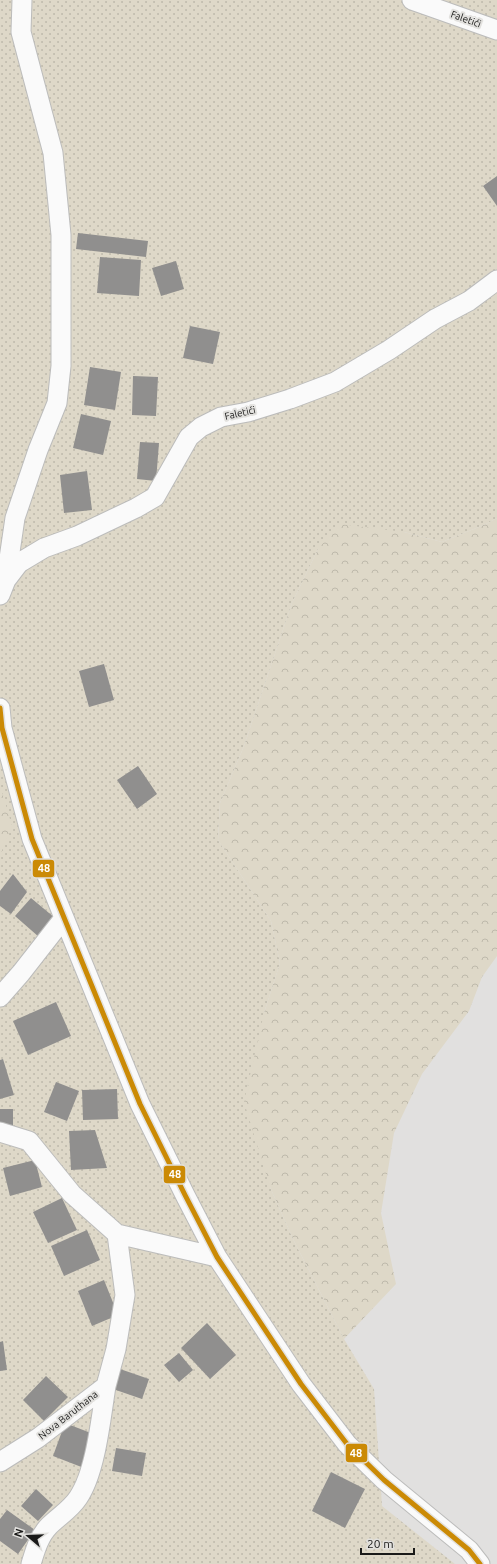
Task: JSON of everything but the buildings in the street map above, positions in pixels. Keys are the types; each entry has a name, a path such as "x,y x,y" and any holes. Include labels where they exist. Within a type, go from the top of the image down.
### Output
{"street":[{"path":"3,588 15,518 38,450 57,403 61,366 61,235 53,153 21,32 22,0"},
{"name":"Faletići","path":"412,0 497,30"},
{"name":"Faletići","path":"3,588 19,563 44,548 77,536 136,508 154,497 189,438 201,427 221,417 248,412 290,399 335,382 389,350 435,319 469,301 497,280"},
{"path":"0,537 3,588"},
{"path":"0,708 2,728 32,839 140,1104 217,1257 301,1384 347,1444 384,1480 469,1550 480,1564"},
{"path":"0,997 21,973 64,918"},
{"path":"0,1132 29,1141 72,1194 116,1234 217,1257"},
{"name":"Nova Baruthana","path":"0,1462 38,1438 106,1386 116,1350 126,1295 116,1234"},
{"path":"31,1564 38,1543 48,1527 67,1511 78,1498 87,1482 96,1448 106,1386"}],"green space":[{"path":"0,0 497,0 497,518 442,542 404,532 318,549 292,603 244,746 220,803 218,840 271,921 280,963 264,1013 270,1187 293,1239 344,1339 374,1389 382,1506 455,1564 0,1564"},
{"path":"497,518 497,956 482,977 469,1011 422,1074 394,1133 381,1213 396,1284 344,1339 293,1239 270,1187 244,1102 264,1013 280,963 271,921 218,840 220,803 244,746 292,603 318,549 340,524 404,532 442,542"},
{"path":"0,785 12,826 0,856"}],"transit line":[{"name":"48","path":"0,708 2,728 32,839 140,1104 217,1257 301,1384 347,1444 384,1480 469,1550 480,1564"}]}
